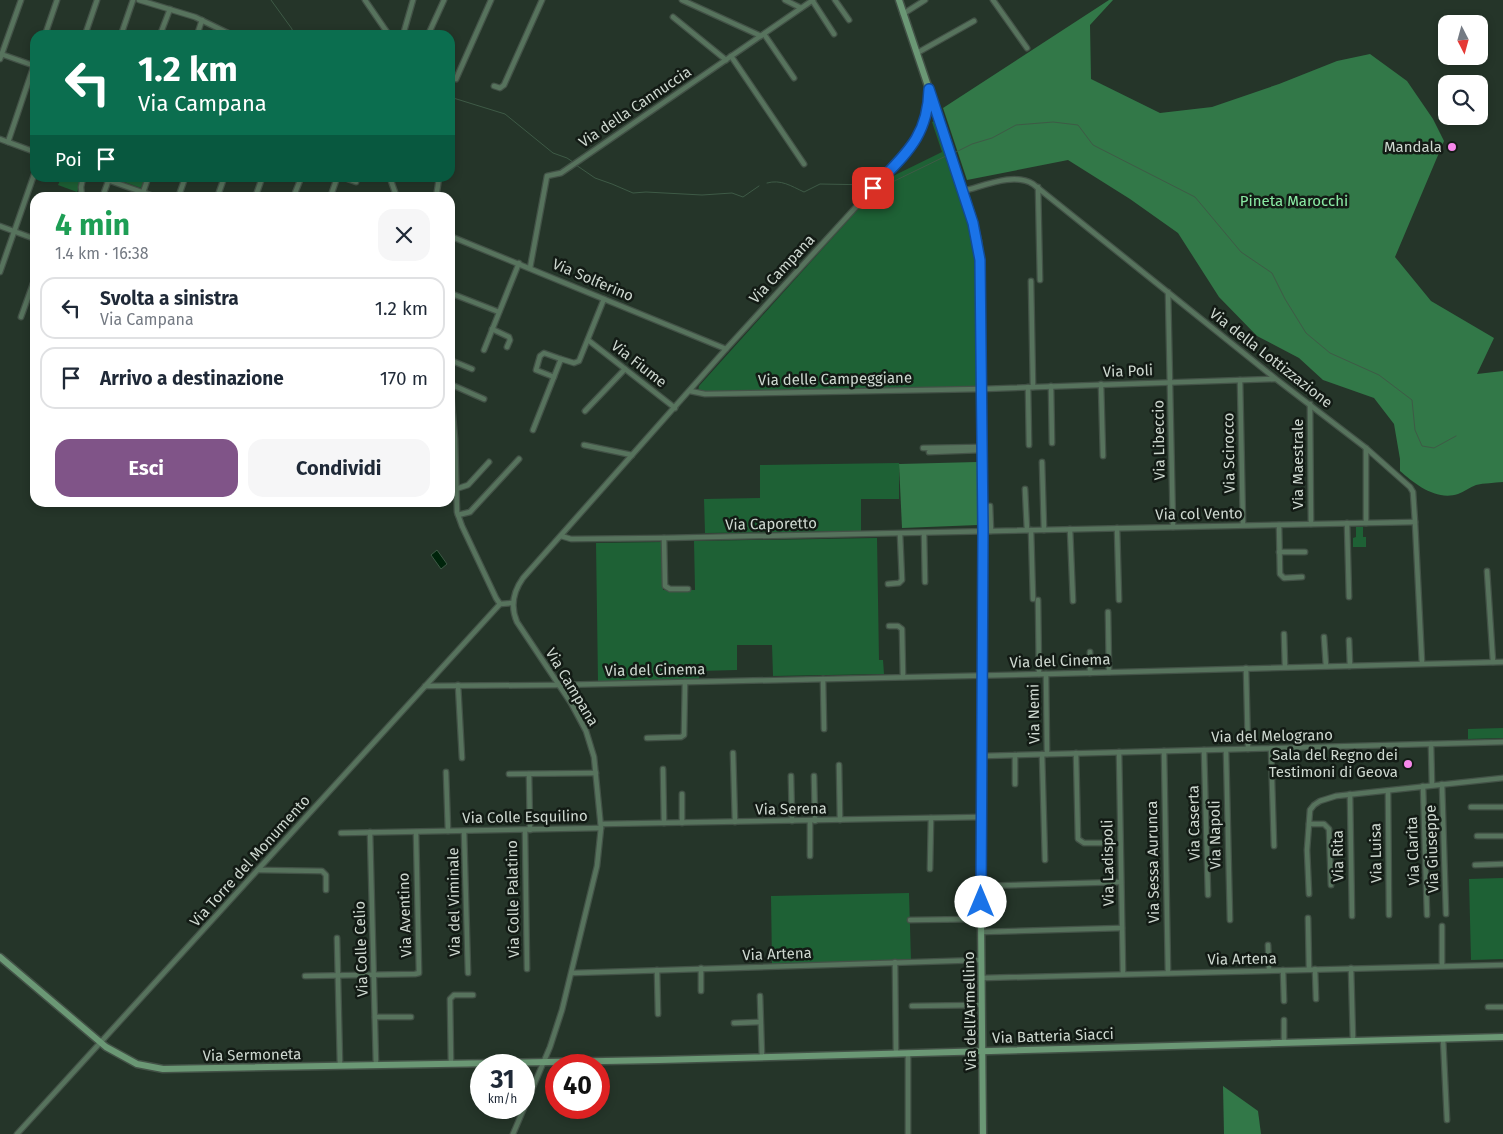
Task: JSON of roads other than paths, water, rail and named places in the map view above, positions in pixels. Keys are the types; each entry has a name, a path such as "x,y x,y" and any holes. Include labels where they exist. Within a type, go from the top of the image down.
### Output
{"street":[{"path":"0,59 21,0"},
{"path":"47,30 57,0"},
{"path":"86,30 97,0"},
{"path":"123,30 133,0"},
{"path":"140,0 170,8 222,30"},
{"path":"365,0 386,30"},
{"path":"405,30 414,0"},
{"path":"430,30 444,0"},
{"path":"456,79 491,0"},
{"path":"494,86 500,88 504,85 542,0"},
{"path":"682,0 763,35 794,78"},
{"path":"698,6 700,0"},
{"path":"785,0 801,8"},
{"path":"812,0 834,34"},
{"name":"Via della Cannuccia","path":"530,268 546,178 570,167 812,0"},
{"path":"835,0 849,20"},
{"name":"Via dell'Armellino","path":"899,0 975,228 979,254 983,531 981,886 983,1134"},
{"path":"904,14 925,0"},
{"path":"993,0 1027,48"},
{"path":"162,30 170,8"},
{"path":"673,17 726,60"},
{"path":"199,30 202,20"},
{"path":"917,53 974,21"},
{"path":"1,54 30,63"},
{"path":"731,56 804,164"},
{"path":"8,142 30,78"},
{"name":"Via Campana","path":"513,1134 560,1019 598,862 601,826 596,773 591,746 584,726 571,703 519,626 514,615 512,603 515,593 521,581 726,349 910,148 920,132 927,113 929,89"},
{"path":"0,139 30,150"},
{"name":"Via della Lottizzazione","path":"963,191 1014,179 1026,180 1276,379 1366,448 1411,488 1415,522 1422,663"},
{"path":"0,272 32,182"},
{"path":"117,182 143,192 147,182"},
{"path":"1038,188 1040,280"},
{"path":"0,226 30,238"},
{"name":"Via Solferino","path":"455,238 726,349"},
{"path":"484,350 519,263"},
{"path":"1029,445 1031,281"},
{"path":"21,317 30,292"},
{"name":"Via Libeccio","path":"1168,292 1174,527"},
{"path":"455,296 499,312"},
{"path":"554,378 536,370 540,356 546,353 577,363 604,299"},
{"path":"492,330 509,337 510,340 507,347"},
{"name":"Via Fiume","path":"588,340 675,408"},
{"path":"533,430 561,359"},
{"path":"455,362 472,368"},
{"path":"585,411 625,369"},
{"name":"Via Poli","path":"982,389 1276,379"},
{"name":"Via Scirocco","path":"1240,380 1243,525"},
{"path":"1101,384 1104,456"},
{"path":"1051,386 1052,443"},
{"path":"455,387 484,400"},
{"name":"Via delle Campeggiane","path":"690,391 705,394 982,389"},
{"name":"Via Maestrale","path":"1310,404 1311,524"},
{"path":"584,445 632,455"},
{"path":"923,448 982,448"},
{"path":"928,452 982,448"},
{"path":"1366,448 1366,523"},
{"path":"458,515 470,512 519,459"},
{"path":"456,489 466,486 489,462"},
{"path":"1042,462 1044,530"},
{"path":"455,474 458,515 500,604 512,603"},
{"path":"1025,489 1036,599 1039,674"},
{"path":"990,506 991,531"},
{"name":"Via col Vento","path":"983,531 1415,522"},
{"path":"1347,523 1349,597"},
{"path":"1279,525 1280,575 1284,578 1302,577"},
{"path":"1117,528 1119,600"},
{"path":"1070,529 1073,601"},
{"name":"Via Caporetto","path":"561,536 571,539 664,538 983,531"},
{"path":"924,533 925,582"},
{"path":"888,584 899,583 902,580 900,534"},
{"path":"664,538 665,586 670,589 688,589"},
{"path":"1279,552 1305,552"},
{"path":"1487,571 1493,662"},
{"name":"Via Torre del Monumento","path":"17,1134 500,604"},
{"path":"1108,612 1109,672"},
{"path":"889,626 898,626 902,630 903,677"},
{"path":"1284,634 1285,666"},
{"path":"1324,638 1326,666"},
{"path":"1349,640 1350,666"},
{"path":"1090,652 1090,673"},
{"name":"Via del Cinema","path":"425,686 558,685 1503,662"},
{"path":"1246,668 1248,749"},
{"name":"Via Nemi","path":"1045,754 1046,674"},
{"path":"823,679 824,729"},
{"path":"647,738 681,737 684,735 685,682"},
{"path":"458,685 462,758"},
{"name":"Via del Melograno","path":"982,756 1503,742"},
{"path":"1431,744 1432,785"},
{"path":"1272,748 1274,846"},
{"name":"Via Caserta","path":"1204,750 1208,895"},
{"name":"Via Napoli","path":"1226,750 1230,920"},
{"name":"Via Sessa Aurunca","path":"1164,751 1168,973"},
{"name":"Via Ladispoli","path":"1119,752 1123,974"},
{"path":"733,753 735,822"},
{"path":"1076,753 1078,839 1084,843 1103,843"},
{"path":"1045,754 1045,860"},
{"path":"1015,755 1015,784"},
{"path":"839,765 840,820"},
{"path":"663,769 664,823"},
{"name":"Via Colle Esquilino","path":"446,772 448,831"},
{"path":"509,774 596,773"},
{"name":"Via Colle Palatino","path":"527,969 528,774"},
{"path":"792,776 792,821"},
{"path":"810,856 814,776"},
{"path":"1308,894 1307,850 1310,810 1316,803 1329,797 1350,794 1503,778"},
{"name":"Via Giuseppe","path":"1442,784 1446,914"},
{"name":"Via Clarita","path":"1423,786 1427,915"},
{"name":"Via Luisa","path":"1388,791 1389,915"},
{"path":"682,794 682,823"},
{"name":"Via Rita","path":"1350,794 1352,916"},
{"path":"1471,807 1503,807"},
{"path":"930,870 931,818"},
{"name":"Via Serena","path":"601,826 664,823 982,818"},
{"path":"1310,824 1324,824 1329,829 1331,885"},
{"name":"Via Colle Esquilino","path":"341,833 528,830 601,826"},
{"name":"Via del Viminale","path":"464,831 468,973"},
{"name":"Via Colle Celio","path":"370,832 376,1065"},
{"name":"Via Aventino","path":"305,976 415,974 419,972 416,832"},
{"path":"1477,836 1503,836"},
{"path":"1475,865 1503,864"},
{"path":"259,870 322,871 326,875 326,890"},
{"path":"981,886 1121,882"},
{"path":"1308,918 1309,969"},
{"path":"910,920 981,919"},
{"path":"1442,926 1442,966"},
{"path":"981,932 1122,928"},
{"path":"337,938 340,1066"},
{"path":"1268,945 1269,970"},
{"name":"Via Sermoneta","path":"0,957 101,1043 130,1061 158,1069 543,1062"},
{"name":"Via Artena","path":"572,973 982,960"},
{"path":"895,962 896,1054"},
{"name":"Via Artena","path":"982,978 1503,965"},
{"path":"701,968 701,991"},
{"path":"1351,968 1353,1040"},
{"path":"1315,969 1316,999"},
{"path":"657,970 658,1014"},
{"path":"1283,970 1284,1001"},
{"path":"451,1063 450,999 453,995 473,995"},
{"path":"760,996 762,1057"},
{"path":"912,1006 982,1005"},
{"path":"1488,1007 1503,1007"},
{"path":"375,1017 411,1017"},
{"path":"1284,1020 1284,1042"},
{"path":"734,1023 760,1022"},
{"name":"Via Batteria Siacci","path":"543,1062 1503,1037"},
{"path":"1443,1038 1446,1120"},
{"path":"908,1053 908,1134"}],"waterway":[{"path":"271,0 292,30"},
{"path":"455,99 505,114 553,153 573,162"},
{"path":"954,153 972,144 992,138 1016,125 1053,122 1078,125 1093,145 1195,197 1241,252 1272,273 1285,299 1306,333 1330,353 1379,375 1412,400 1415,430 1422,446 1434,448 1456,436"},
{"path":"879,185 884,186 948,155"},
{"path":"576,165 595,178 633,193 702,195 732,193 743,197 759,186"},
{"path":"767,183 777,182 790,185 804,192 820,184 875,185"}],"place":[{"name":"Mandala","path":"1452,147"},
{"name":"Sala del Regno dei Testimoni di Geova","path":"1408,764"}],"park label":[{"name":"Pineta Marocchi","path":"1294,201"}]}
